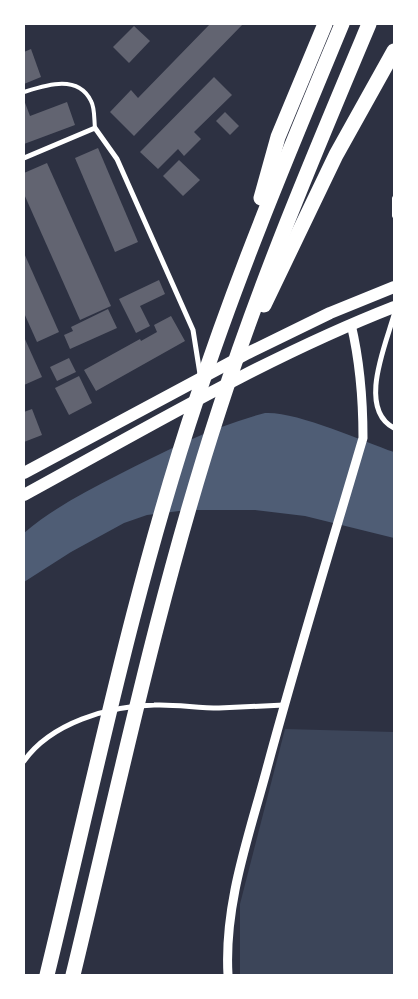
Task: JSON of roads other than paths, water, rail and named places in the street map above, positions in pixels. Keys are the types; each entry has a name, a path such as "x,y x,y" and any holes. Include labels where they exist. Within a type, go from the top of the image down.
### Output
{"highway":[{"path":"232,296 278,138 325,24"},
{"path":"47,975 163,507 196,399 232,296 342,24"},
{"path":"73,975 166,590 214,424 228,402 297,196 369,24"},
{"path":"258,308 328,172 394,51"}],"main road":[{"path":"24,473 200,378 330,313 394,287"},
{"path":"24,495 154,423 351,324 394,307"}],"street":[{"path":"24,158 96,128 117,159 193,330 200,378"},
{"path":"394,315 378,370 375,392 383,420 394,428"},
{"path":"228,975 228,936 232,895 363,438 363,403 359,359 351,324"},
{"path":"24,760 32,749 46,737 102,712 153,705 218,708 285,705"}],"lane":[{"path":"24,92 51,84 69,84 83,91 92,102 96,128"},
{"path":"394,198 394,216"}]}
